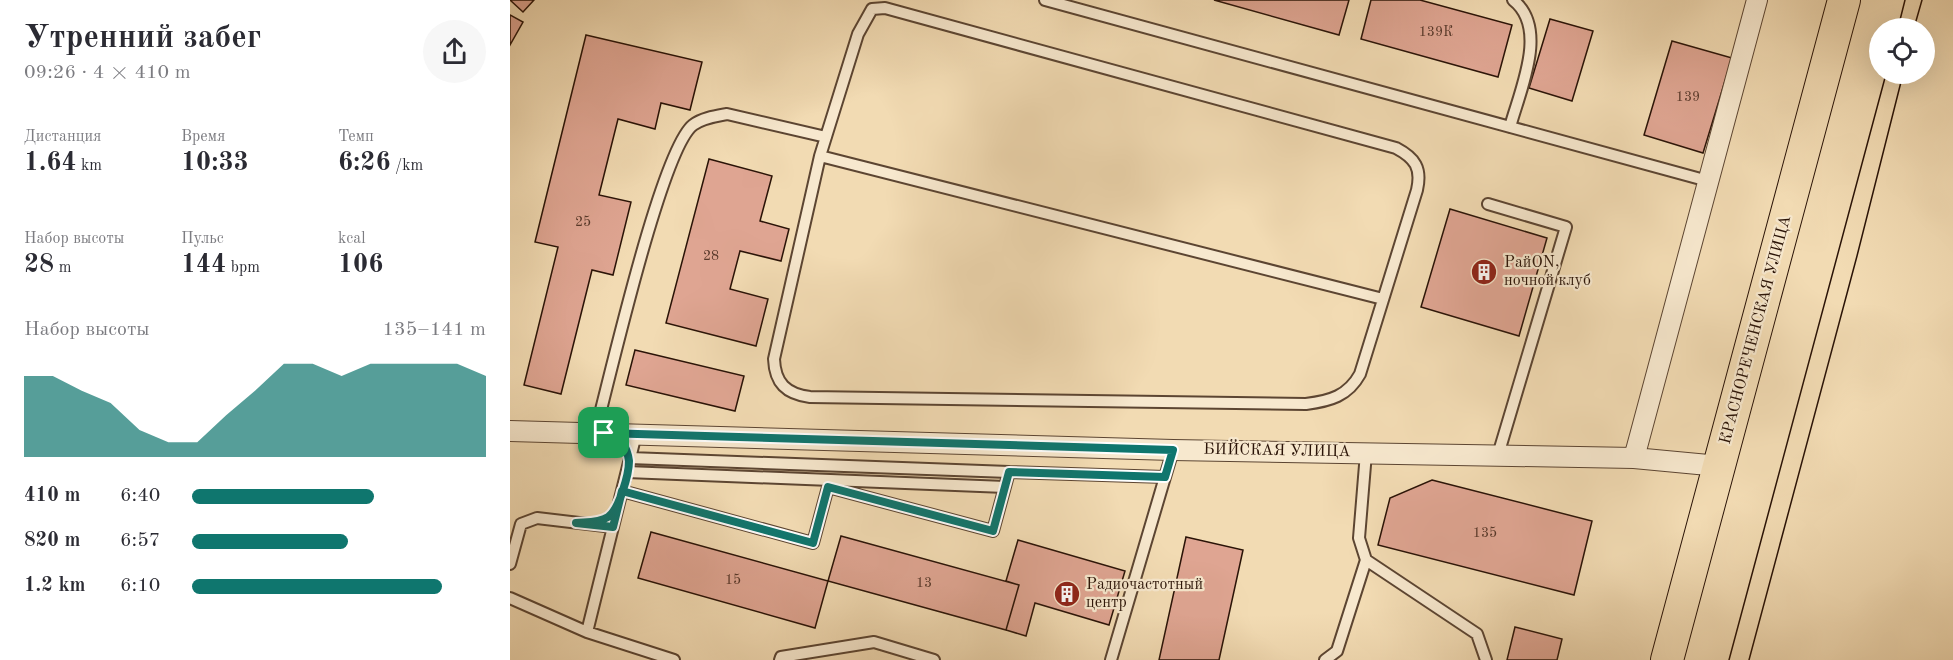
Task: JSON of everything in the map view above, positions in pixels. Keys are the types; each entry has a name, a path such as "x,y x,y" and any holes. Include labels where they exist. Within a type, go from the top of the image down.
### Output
{"main road":[{"name":"КРАСНОРЕЧЕНСКАЯ УЛИЦА","path":"1667,660 1844,0"}],"street":[{"path":"1634,458 1757,0"},
{"name":"БИЙСКАЯ УЛИЦА","path":"510,431 1173,450 1634,458 1719,466"}],"lane":[{"path":"1045,0 1708,181"},
{"path":"1510,127 1532,42 1530,22 1520,6 1513,0"},
{"path":"885,8 1396,148 1410,155 1417,164 1420,177 1360,374 1353,387 1339,397 1322,402 1259,404 796,395 787,391 779,381 775,372 774,359 826,137 865,17 872,9 885,8"},
{"path":"628,464 621,440 599,433 657,202 676,149 692,125 712,116 727,114 826,137"},
{"path":"820,156 1383,299"},
{"path":"1488,204 1566,227 1498,455"},
{"path":"587,632 636,434"},
{"path":"1111,660 1173,450"},
{"path":"1325,660 1337,651 1366,560 1359,538 1366,453"},
{"path":"628,464 1165,477"},
{"path":"628,464 1005,487"},
{"path":"622,491 813,543 828,487 993,531 1009,472"},
{"path":"576,523 599,521 609,517 618,507"},
{"path":"510,564 521,525 537,518 613,527"},
{"path":"1366,560 1477,634 1486,660"},
{"path":"510,598 587,632 674,660"},
{"path":"780,660 781,657 874,642 934,660"}],"building":[{"path":"510,0 534,0 523,12"},
{"path":"1214,0 1349,0 1339,35"},
{"path":"1371,0 1420,0 1512,25 1498,77 1361,39"},
{"path":"510,15 523,22 510,45"},
{"path":"1550,19 1593,31 1572,101 1529,88"},
{"path":"586,35 702,62 690,110 661,103 655,129 618,119 599,195 631,202 613,275 592,270 561,394 524,385 558,247 535,242"},
{"path":"1672,41 1732,58 1703,153 1644,135"},
{"path":"709,159 772,176 760,221 789,229 781,261 740,251 730,289 768,299 756,346 666,323"},
{"name":"РайON, ночной клуб","path":"1450,209 1547,238 1519,336 1421,307"},
{"path":"635,350 744,376 735,411 626,385"},
{"path":"1432,480 1592,521 1574,595 1378,545 1390,498"},
{"path":"651,532 828,581 815,628 638,578"},
{"path":"841,536 1019,585 1006,630 828,581"},
{"path":"1186,537 1243,550 1219,660 1159,660"},
{"name":"Радиочастотный центр","path":"1018,540 1125,571 1109,625 1035,603 1026,636 1006,630 1019,585 1006,581"},
{"path":"1515,627 1562,639 1557,660 1507,660"}],"tram line":[{"path":"1900,18 1905,0"},
{"path":"1917,18 1922,0"},
{"path":"1729,660 1883,84"},
{"path":"1749,660 1900,84"}],"place":[{"name":"РайON, ночной клуб","path":"1484,272"},
{"name":"Радиочастотный центр","path":"1067,594"}],"route":[{"path":"604,433 621,440 626,448 629,463 627,472 622,491 618,507 609,517 599,521 576,523 613,527 618,507 622,491 813,543 828,487 993,531 1009,472 1165,477 1173,450 604,433"}]}
